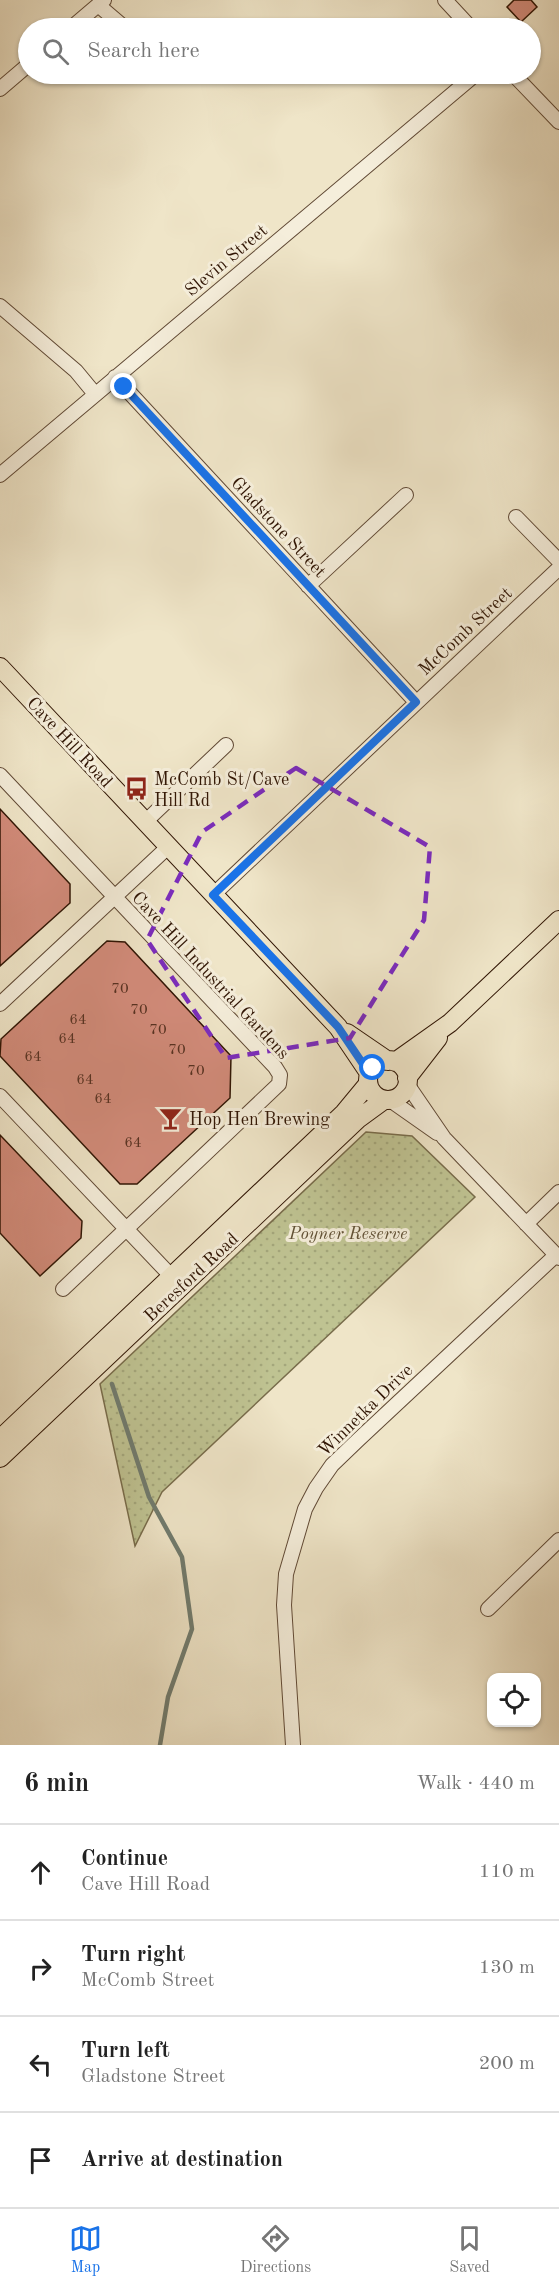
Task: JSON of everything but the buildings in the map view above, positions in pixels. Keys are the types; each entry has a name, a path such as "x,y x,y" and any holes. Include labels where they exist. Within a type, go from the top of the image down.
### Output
{"main road":[{"name":"Cave Hill Road","path":"0,667 338,1027 369,1078"},
{"path":"450,1023 391,1061 377,1064 369,1078 374,1094 387,1100 401,1094 407,1081 450,1023 559,920"},
{"name":"Cave Hill Road","path":"338,1027 391,1061"},
{"path":"391,1061 403,1068 407,1081"},
{"name":"Beresford Road","path":"0,1439 344,1113 369,1078"},
{"name":"Beresford Road","path":"0,1458 358,1119 387,1100"}],"street":[{"path":"445,0 462,18"},
{"path":"83,18 101,2 116,18"},
{"path":"0,89 18,73"},
{"name":"Slevin Street","path":"0,475 464,84"},
{"path":"523,84 559,122"},
{"path":"0,306 76,371 95,394"},
{"name":"Gladstone Street","path":"115,377 416,702"},
{"path":"308,585 406,495"},
{"path":"516,517 559,561"},
{"name":"McComb Street","path":"213,895 559,568"},
{"path":"145,822 226,745"},
{"name":"Cave Hill Industrial Gardens","path":"0,775 275,1067 280,1075 279,1084 63,1289"},
{"name":"Cave Hill Industrial Gardens","path":"0,1004 168,847"},
{"path":"407,1081 444,1138 558,1257"},
{"path":"0,1096 172,1277"},
{"path":"387,1100 444,1138"},
{"path":"526,1224 559,1192"},
{"name":"Winnetka Drive","path":"293,1745 284,1605 286,1574 305,1509 316,1488 332,1465 358,1440 558,1257"},
{"path":"488,1609 559,1540"}],"highlighted area":[{"path":"296,768 430,847 424,920 350,1038 226,1058 147,940 202,832"}],"green space":[{"name":"Poyner Reserve","path":"366,1132 412,1136 475,1197 162,1492 135,1546 100,1384"}],"waterway":[{"path":"112,1384 149,1497 182,1557 192,1629 168,1697 160,1745"}],"place":[{"name":"McComb St/Cave Hill Rd","path":"136,789"},
{"name":"Hop Hen Brewing","path":"171,1119"}],"route":[{"path":"124,387 416,702 213,895 338,1027 369,1073 373,1068"}]}
